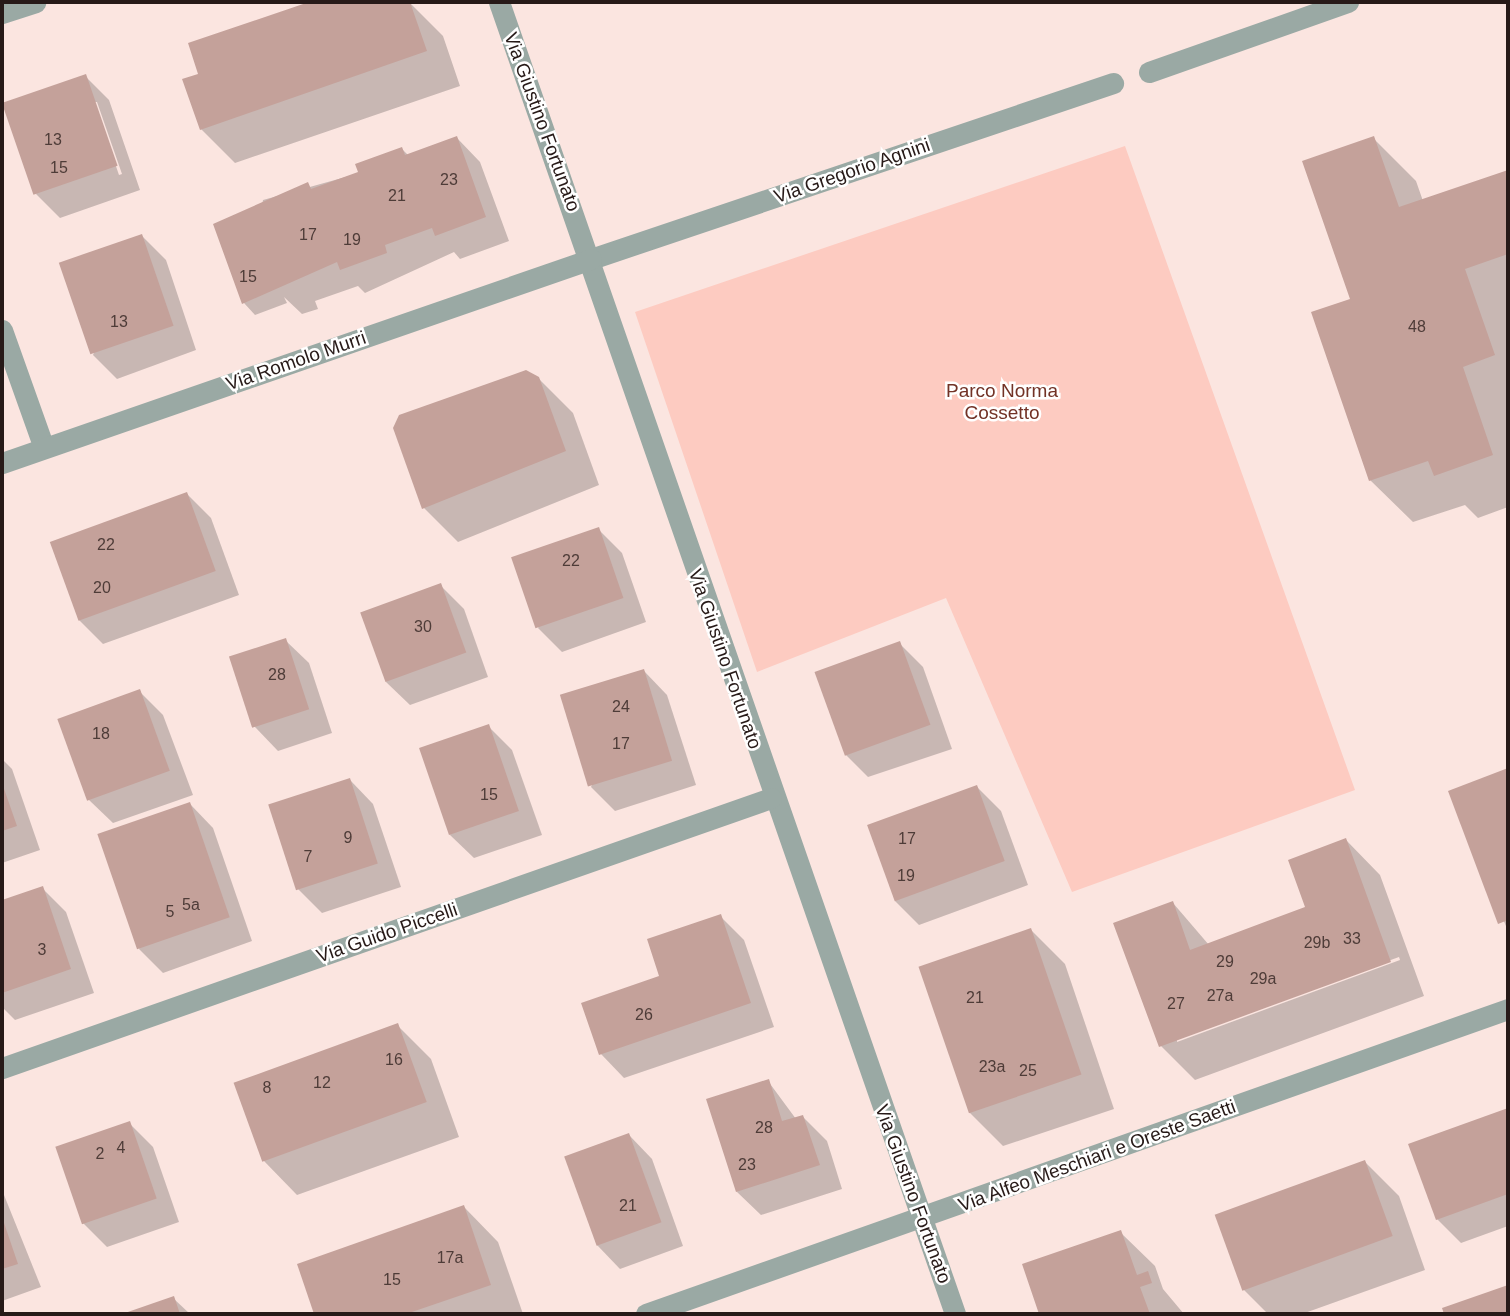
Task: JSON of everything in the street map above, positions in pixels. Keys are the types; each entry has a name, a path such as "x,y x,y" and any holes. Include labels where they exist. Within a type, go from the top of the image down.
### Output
{"street":[{"path":"2,13 35,2"},
{"name":"Via Giustino Fortunato","path":"499,2 591,260 771,798 955,1314"},
{"path":"1149,72 1348,2"},
{"name":"Via Gregorio Agnini","path":"591,260 1113,83"},
{"name":"Via Romolo Murri","path":"2,463 591,260"},
{"path":"2,330 44,448"},
{"name":"Via Guido Piccelli","path":"2,1068 771,798"},
{"name":"Via Alfeo Meschiari e Oreste Saetti","path":"646,1314 922,1219 1508,1009"}],"green space":[{"name":"Parco Norma Cossetto","path":"1125,146 1355,790 1072,892 946,598 757,672 635,312"}],"building":[{"path":"309,2 410,2 427,51 200,130 182,79 198,74 188,43"},
{"path":"86,74 118,166 33,195 2,103"},
{"path":"457,136 486,217 435,236 432,228 385,245 387,253 340,270 337,262 242,304 213,224 308,182 311,189 358,172 355,164 402,147 405,155"},
{"path":"1374,136 1399,207 1508,170 1508,254 1465,269 1495,355 1463,367 1493,455 1434,476 1428,461 1369,481 1311,312 1350,299 1302,161"},
{"path":"142,234 174,326 90,354 59,263"},
{"path":"526,370 539,377 566,451 422,509 393,428 399,415"},
{"path":"187,492 216,571 79,621 50,542"},
{"path":"599,527 623,598 535,628 511,557"},
{"path":"441,583 466,653 385,682 360,612"},
{"path":"286,638 309,709 252,728 229,657"},
{"path":"900,641 930,725 845,756 814,672"},
{"path":"644,669 672,761 588,787 560,695"},
{"path":"140,689 170,771 87,801 57,719"},
{"path":"489,724 519,811 449,835 419,748"},
{"path":"1508,768 1508,920 1498,924 1448,791"},
{"path":"350,778 378,864 296,890 268,805"},
{"path":"2,783 17,826 2,831"},
{"path":"977,785 1005,861 895,901 867,825"},
{"path":"190,802 230,917 137,949 97,834"},
{"path":"1346,838 1391,962 1159,1047 1113,923 1173,901 1190,950 1305,907 1288,860"},
{"path":"43,886 71,969 2,993 2,900"},
{"path":"721,914 751,1003 599,1055 581,1003 659,976 647,939"},
{"path":"1031,928 1081,1075 969,1113 918,967"},
{"path":"398,1023 427,1102 262,1162 234,1083"},
{"path":"769,1079 782,1121 803,1115 820,1165 736,1192 706,1099"},
{"path":"1508,1108 1508,1194 1436,1220 1408,1144"},
{"path":"130,1121 157,1199 82,1224 55,1147"},
{"path":"629,1133 661,1222 597,1246 564,1157"},
{"path":"1365,1160 1393,1236 1242,1291 1215,1215"},
{"path":"464,1205 491,1285 406,1314 314,1314 297,1264"},
{"path":"2,1217 18,1264 2,1269"},
{"path":"1121,1230 1137,1275 1148,1271 1152,1283 1140,1287 1150,1314 1039,1314 1022,1264"},
{"path":"1508,1285 1508,1314 1444,1314 1442,1308"},
{"path":"174,1296 180,1314 122,1314"}]}
